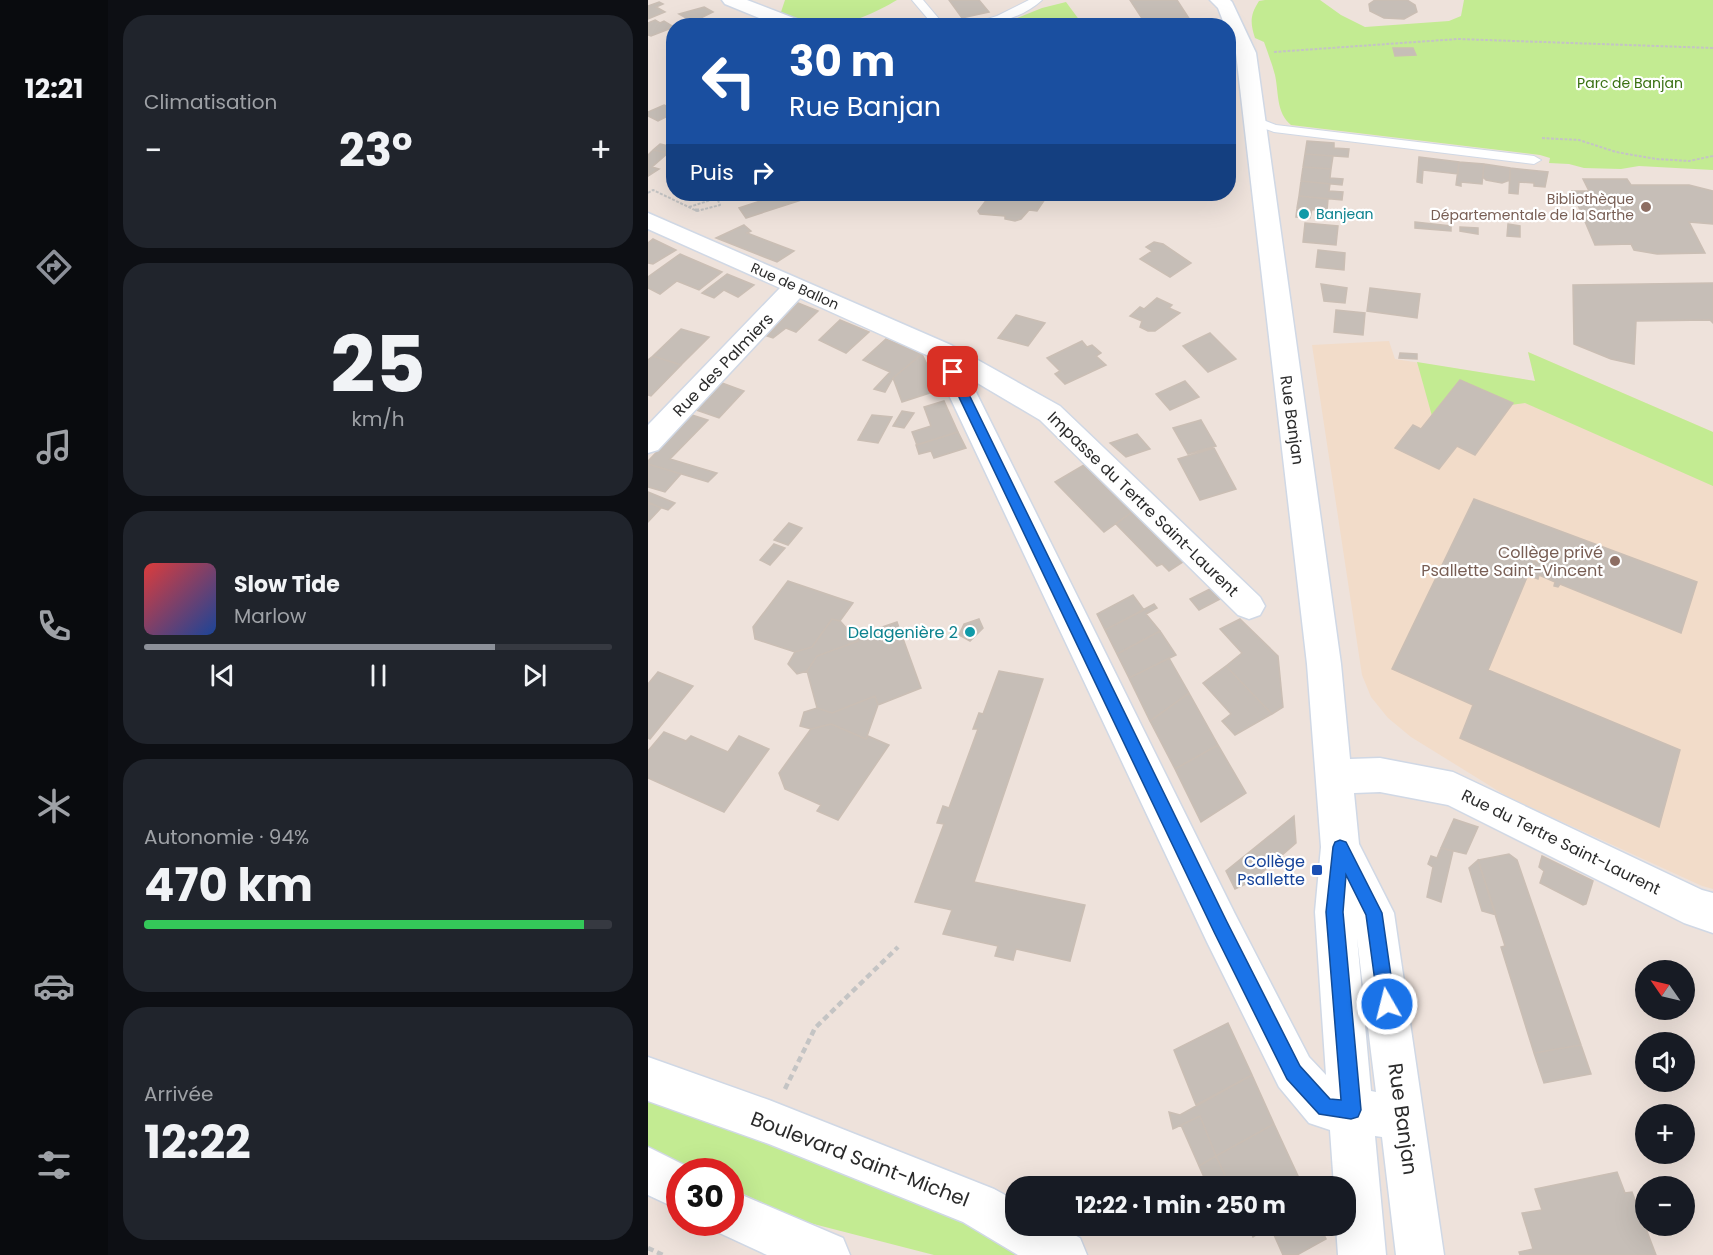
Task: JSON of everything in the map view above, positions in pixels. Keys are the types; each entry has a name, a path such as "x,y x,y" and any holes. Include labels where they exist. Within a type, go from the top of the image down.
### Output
{"street":[{"path":"731,0 777,18"},
{"name":"Rue Banjan","path":"1219,0 1226,6 1231,18"},
{"name":"Rue Banjan","path":"1236,30 1246,53 1244,119 1324,664 1340,847 1335,912 1362,1255"},
{"name":"Rue de Ballon","path":"648,220 942,351"},
{"name":"Rue des Palmiers","path":"648,443 797,286"},
{"path":"942,351 1216,917 1294,1072 1325,1107 1403,1118"},
{"name":"Impasse du Tertre Saint-Laurent","path":"942,351 1050,413 1249,606"},
{"name":"Rue du Tertre Saint-Laurent","path":"1334,777 1380,775 1453,789 1698,909 1713,913"},
{"name":"Rue Banjan","path":"1340,847 1374,913 1420,1255"},
{"name":"Boulevard Saint-Michel","path":"648,1079 769,1122 978,1205 1063,1255"},
{"path":"648,1170 666,1180"},
{"path":"744,1220 826,1255"}],"lane":[{"path":"917,0 933,18"},
{"path":"1001,18 1036,0"},
{"path":"1244,119 1274,128 1534,159"}],"path":[{"path":"1246,53 1458,39 1713,48"},
{"path":"1542,138 1580,140 1616,152 1656,159 1689,160 1713,156"},
{"path":"648,193 653,190 666,196"},
{"path":"676,201 697,211 720,205 718,201"},
{"path":"688,207 707,201"},
{"path":"769,1122 816,1028 898,947"},
{"path":"648,1248 663,1255"}],"shaded area":[{"path":"1389,341 1395,359 1535,381 1528,352 1713,432 1713,889 1508,797 1411,737 1388,718 1371,697 1362,675 1312,345"}],"green space":[{"path":"785,0 897,0 858,18 794,18 781,12"},
{"name":"Parc de Banjan","path":"1320,0 1341,15 1365,27 1449,21 1461,16 1464,0 1713,0 1713,170 1639,166 1621,169 1584,168 1569,164 1549,163 1550,158 1540,155 1291,125 1280,108 1275,75 1264,42 1255,38 1252,28 1254,11 1259,1"},
{"path":"1066,2 1078,18 1017,18"},
{"path":"1528,352 1713,432 1713,486 1525,403 1432,416 1417,362 1535,381"},
{"path":"648,1100 794,1153 889,1191 984,1232 1030,1255 934,1255 798,1220 744,1194 744,1158 670,1158 648,1147"}],"building":[{"path":"949,0 979,0 989,12 962,18"},
{"path":"1130,0 1177,0 1189,18 1142,18"},
{"path":"1375,0 1407,0 1415,5 1417,12 1404,19 1384,18 1370,11 1369,4"},
{"path":"659,2 663,4 656,7 665,12 648,19 648,6"},
{"path":"704,7 713,12 701,18 686,18 679,14"},
{"path":"655,20 660,23 664,21 666,30 648,35 648,23"},
{"path":"1393,48 1413,48 1416,55 1395,56"},
{"path":"666,106 666,117 658,121 648,116 648,112"},
{"path":"1307,141 1334,143 1334,148 1349,149 1348,157 1305,154"},
{"path":"660,144 666,145 666,153 653,150"},
{"path":"653,150 666,153 652,167 659,169 648,176 648,155"},
{"path":"1305,154 1333,156 1331,169 1303,167"},
{"path":"1419,157 1459,162 1458,174 1423,170 1422,183 1417,182"},
{"path":"1459,162 1484,164 1482,184 1461,182 1461,186 1456,185"},
{"path":"1484,164 1510,168 1510,180 1502,183 1486,180 1483,177"},
{"path":"1303,167 1331,169 1330,178 1343,179 1342,185 1301,181"},
{"path":"1510,168 1548,172 1545,187 1534,186 1534,183 1519,182 1518,194 1509,193"},
{"name":"Bibliothèque Départementale de la Sarthe","path":"1583,179 1627,179 1631,185 1689,185 1713,191 1713,224 1689,222 1705,253 1657,254 1634,250 1631,244 1595,245 1572,191 1589,191"},
{"path":"1301,181 1330,184 1329,191 1343,192 1342,200 1299,196"},
{"path":"1299,196 1328,199 1327,211 1297,208"},
{"path":"760,201 799,201 746,218 739,208"},
{"path":"986,201 1044,201 1037,211 1029,210 1021,219 1015,221 1005,219 1005,216 980,214 978,211"},
{"name":"Banjean","path":"1297,208 1312,209 1310,218 1296,217"},
{"path":"1415,222 1451,226 1451,231 1415,228"},
{"path":"1305,223 1338,226 1336,245 1303,242"},
{"path":"1508,224 1520,226 1520,237 1507,236"},
{"path":"744,225 751,231 747,233 794,251 777,262 716,238"},
{"path":"1460,227 1478,228 1478,234 1460,231"},
{"path":"653,239 676,250 653,264 648,263 648,243"},
{"path":"1154,242 1163,244 1191,263 1170,277 1140,259 1152,251 1146,247"},
{"path":"1318,250 1345,253 1344,270 1316,267"},
{"path":"680,254 722,272 699,290 677,281 660,294 648,288 648,277"},
{"path":"727,274 754,285 738,297 724,290 714,298 702,293"},
{"path":"1713,283 1713,323 1710,320 1636,321 1634,364 1611,359 1574,344 1573,285"},
{"path":"1321,284 1347,288 1345,303 1324,301"},
{"path":"1370,288 1420,294 1417,318 1367,311"},
{"path":"1157,298 1172,305 1169,308 1180,313 1155,331 1148,331 1140,327 1142,321 1130,316 1140,307 1144,309"},
{"path":"798,303 818,311 796,332 786,328 773,338 767,336"},
{"path":"1336,310 1365,313 1363,335 1334,332"},
{"path":"1016,315 1045,323 1028,346 998,338"},
{"path":"840,320 869,332 846,353 819,340"},
{"path":"681,329 709,337 681,365 653,356"},
{"path":"1210,333 1236,359 1208,372 1183,346"},
{"path":"886,339 922,354 893,378 885,392 874,389 890,372 863,360"},
{"path":"1082,341 1087,347 1092,345 1101,353 1096,356 1106,365 1065,384 1055,374 1060,371 1047,358"},
{"path":"1400,353 1417,354 1417,359 1399,358"},
{"path":"922,354 939,390 902,402 893,378"},
{"path":"653,356 681,365 651,396 648,395 648,360"},
{"path":"1460,380 1513,403 1475,455 1457,446 1439,469 1395,448 1413,425 1421,429"},
{"path":"1185,381 1199,397 1170,410 1156,394"},
{"path":"722,383 744,391 719,418 696,410"},
{"path":"944,401 958,432 917,445 912,432 931,426 924,407"},
{"path":"902,411 914,413 904,428 893,426"},
{"path":"692,415 708,420 670,459 717,473 708,482 648,464 648,461"},
{"path":"872,415 892,417 878,443 858,440"},
{"path":"1201,420 1216,446 1188,454 1173,428"},
{"path":"958,432 966,448 934,458 931,451 919,454 916,445"},
{"path":"1137,434 1150,449 1126,457 1110,443"},
{"path":"1214,448 1236,489 1200,500 1178,459"},
{"path":"648,464 681,474 665,492 648,487"},
{"path":"1084,465 1132,512 1104,532 1055,482"},
{"path":"648,492 675,503 668,510 648,503"},
{"path":"1474,499 1697,582 1681,633 1560,584 1558,587 1554,586 1555,582 1539,575 1538,579 1533,577 1537,567 1534,565 1535,561 1540,564 1541,560 1535,558 1488,670 1680,750 1659,827 1460,738 1473,705 1392,669"},
{"path":"648,502 661,508 648,522"},
{"path":"1132,512 1183,562 1169,571 1162,564 1157,566 1116,524"},
{"path":"789,523 802,528 788,545 774,540"},
{"path":"774,544 785,548 770,565 760,560"},
{"path":"788,581 853,603 840,621 832,619 812,647 795,652 755,639 753,627"},
{"path":"1210,589 1220,599 1199,610 1190,599"},
{"path":"1133,595 1144,610 1105,630 1097,614"},
{"path":"1154,604 1157,608 1146,614 1160,631 1117,654 1105,630"},
{"path":"832,619 840,621 858,641 817,656 807,671 797,674 788,664 795,652 812,647"},
{"name":"Delagenière 2","path":"979,619 983,628 970,641 959,635 964,624"},
{"path":"1240,619 1278,656 1283,707 1272,714 1226,666 1242,653 1220,629"},
{"path":"897,622 921,688 878,705 875,696 832,713 817,708 807,671 817,656 858,641 856,636"},
{"path":"1160,631 1176,655 1129,678 1117,654"},
{"path":"1169,658 1189,693 1150,721 1129,678"},
{"path":"1226,666 1272,714 1235,735 1222,721 1231,714 1203,683"},
{"path":"999,671 1043,679 974,882 1085,905 1070,961 1016,949 1013,960 995,956 998,946 943,934 952,910 915,902 944,824 937,823 943,806 949,808 978,729 973,729 979,713 983,714"},
{"path":"658,672 693,686 650,739 648,738 648,684"},
{"path":"1189,693 1218,745 1175,769 1150,721"},
{"path":"875,696 878,705 866,739 831,724 811,729 800,726 804,712 817,708 832,713"},
{"path":"831,724 866,739 868,736 889,745 838,820 817,811 821,805 785,789 779,773 811,729"},
{"path":"664,732 686,741 691,736 728,752 739,736 769,749 724,812 648,778 648,751"},
{"path":"1218,745 1246,793 1201,822 1175,769"},
{"path":"1294,816 1296,843 1252,881 1235,889 1226,871"},
{"path":"1454,819 1478,827 1466,854 1441,848"},
{"path":"1441,848 1453,851 1441,902 1427,897 1433,867 1428,864 1431,856 1437,858"},
{"path":"1509,854 1517,860 1581,1045 1534,1053 1501,947 1505,946 1478,860"},
{"path":"1542,856 1593,881 1586,904 1583,905 1540,883 1544,871 1539,867"},
{"path":"1478,860 1496,915 1482,911 1469,868"},
{"path":"1228,1023 1252,1075 1196,1105 1174,1050"},
{"path":"1581,1045 1591,1074 1544,1083 1534,1053"},
{"path":"1252,1075 1274,1124 1216,1156 1200,1116 1173,1129 1169,1112 1180,1115"},
{"path":"1200,1116 1216,1156 1199,1166 1181,1125"},
{"path":"1274,1124 1298,1176 1225,1176 1216,1156"},
{"path":"1216,1156 1225,1176 1204,1176 1199,1166"},
{"path":"1617,1172 1625,1193 1632,1192 1635,1200 1635,1236 1649,1236 1656,1255 1520,1255 1519,1252 1533,1249 1522,1213 1542,1210 1535,1189"},
{"path":"1274,1236 1325,1236 1326,1239 1297,1255 1283,1255"}],"place":[{"name":"Bibliothèque Départementale de la Sarthe","path":"1646,207"},
{"name":"Banjean","path":"1304,214"},
{"name":"Collège privé Psallette Saint-Vincent","path":"1615,561"},
{"name":"Delagenière 2","path":"970,632"},
{"name":"Collège Psallette","path":"1317,870"}],"route":[{"path":"953,372 1221,928 1294,1072 1325,1107 1351,1110 1335,912 1340,847 1374,913 1387,1004"}]}
